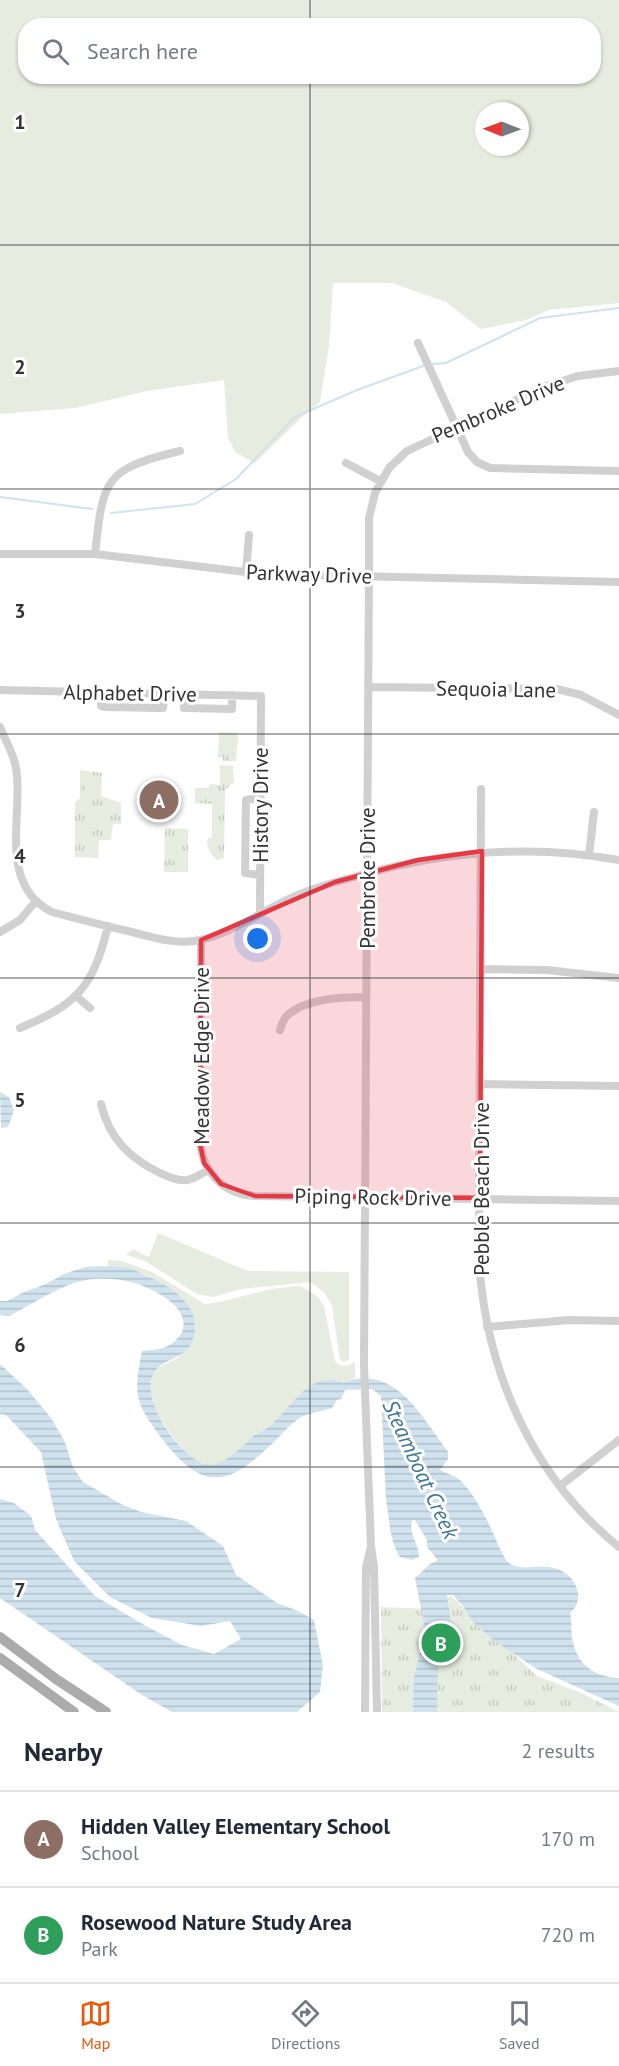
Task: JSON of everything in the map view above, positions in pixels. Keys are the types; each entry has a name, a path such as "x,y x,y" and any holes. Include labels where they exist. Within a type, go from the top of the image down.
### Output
{"main road":[{"path":"0,1637 56,1679 106,1712"},
{"path":"0,1658 74,1712"}],"street":[{"path":"418,342 472,458 483,466 619,471"},
{"name":"Pembroke Drive","path":"377,1712 373,1555 364,1365 369,518 380,482 389,468 407,451 456,426 554,383 578,376 619,371"},
{"path":"95,554 100,508 112,481 136,462 180,451"},
{"path":"346,463 380,482"},
{"path":"246,573 249,535"},
{"name":"Parkway Drive","path":"0,554 95,554 246,573 619,582"},
{"name":"Sequoia Lane","path":"368,687 557,689 581,695 619,715"},
{"name":"Alphabet Drive","path":"0,690 261,696"},
{"path":"101,692 101,706 104,707 164,708 165,694"},
{"path":"184,694 184,708 232,710 232,695"},
{"name":"History Drive","path":"260,913 261,696"},
{"path":"0,727 17,772 16,869 23,888 35,902 52,912 168,941 201,940 221,933 298,894 367,872 418,860 482,852 527,851 589,855 619,860"},
{"name":"Pebble Beach Drive","path":"481,789 480,1278 487,1327 498,1368 510,1400 532,1445 560,1486 594,1525 619,1547"},
{"path":"260,798 246,800 246,873 260,875"},
{"path":"589,855 594,812"},
{"path":"0,932 20,920 35,902"},
{"path":"20,1028 49,1016 76,996 99,960 108,926"},
{"name":"Meadow Edge Drive","path":"201,940 200,1144 201,1154 208,1170"},
{"path":"481,969 547,970 619,978"},
{"path":"76,996 90,1008"},
{"path":"280,1030 284,1019 315,1002 366,997"},
{"path":"480,1084 618,1086"},
{"path":"101,1104 114,1137 138,1161 174,1179 181,1180 195,1178 208,1170"},
{"name":"Piping Rock Drive","path":"208,1170 221,1184 239,1194 248,1196 619,1201"},
{"path":"487,1327 558,1320 619,1321"},
{"path":"560,1486 619,1440"},
{"name":"Pembroke Drive","path":"364,1712 366,1568 371,1546"}],"highlighted area":[{"path":"482,851 480,1198 255,1196 221,1184 204,1163 200,1144 201,940 335,882 418,860"}],"green space":[{"path":"0,0 619,0 619,303 549,310 526,320 481,329 446,302 392,283 333,283 329,346 320,402 255,463 236,453 228,438 224,380 147,391 75,408 0,414"},
{"path":"219,732 238,733 236,761 223,761 223,757 218,757"},
{"path":"220,765 233,766 234,782 225,790 224,858 217,860 207,844 208,838 212,838 212,804 195,803 195,788 209,788 210,784 220,785"},
{"path":"80,770 102,773 101,796 121,803 121,824 113,824 111,840 99,840 98,858 75,857 75,803 80,798"},
{"path":"165,828 188,829 188,872 164,872"},
{"path":"158,1233 248,1271 349,1272 349,1360 344,1362 340,1360 332,1305 324,1292 310,1282 241,1289 213,1297 197,1294 145,1261 126,1255 133,1249 149,1257"},
{"path":"108,1260 122,1261 152,1272 205,1304 271,1289 297,1286 304,1288 318,1297 324,1306 335,1361 342,1366 355,1362 355,1378 343,1383 336,1380 303,1395 291,1404 270,1427 254,1436 225,1461 212,1467 200,1464 184,1450 165,1426 153,1404 150,1389 156,1371 180,1356 193,1338 195,1325 191,1313 184,1301 161,1283 132,1270 108,1267"},
{"path":"451,1596 537,1676 581,1693 619,1712 382,1712 381,1607 428,1609"}],"water":[{"path":"0,1092 9,1097 14,1110 8,1127 1,1128"},
{"name":"Steamboat Creek","path":"85,1267 116,1267 134,1270 175,1292 189,1307 194,1317 193,1339 187,1350 156,1370 151,1380 151,1392 154,1405 168,1431 186,1452 202,1463 210,1465 225,1460 253,1436 270,1426 302,1392 321,1381 332,1380 343,1383 361,1378 377,1380 392,1386 405,1396 448,1452 448,1459 440,1470 458,1478 470,1492 491,1528 502,1554 509,1563 519,1567 554,1568 573,1580 578,1593 578,1600 570,1613 575,1650 589,1669 619,1678 619,1706 537,1669 496,1642 473,1622 453,1595 447,1595 451,1624 438,1669 437,1712 413,1712 414,1678 423,1640 424,1623 415,1578 438,1560 427,1547 427,1540 415,1520 412,1520 411,1530 419,1557 412,1560 400,1557 396,1550 390,1530 386,1500 381,1396 372,1389 345,1390 341,1399 337,1400 332,1408 310,1413 298,1419 262,1453 233,1473 220,1477 207,1476 193,1470 163,1440 147,1417 137,1389 142,1351 167,1346 175,1341 182,1332 184,1323 181,1315 169,1300 135,1283 115,1279 94,1279 61,1288 9,1316 0,1315 0,1301 7,1301 64,1274"},
{"path":"0,1364 27,1389 51,1418 65,1442 73,1467 83,1482 121,1504 141,1512 186,1521 223,1546 236,1575 277,1603 314,1620 323,1665 320,1692 297,1712 172,1712 142,1695 0,1598 0,1499 14,1503 31,1516 35,1530 95,1596 146,1626 182,1645 214,1654 241,1639 230,1621 201,1626 152,1618 110,1597 74,1561 56,1519 41,1452 6,1415 0,1414"}],"waterway":[{"path":"432,364 446,363 540,318 619,308"},
{"path":"111,513 195,504 236,479 295,417 357,390 426,365"},
{"path":"0,497 92,509"}],"place":[{"name":"Hidden Valley Elementary School","path":"159,800"},
{"name":"Rosewood Nature Study Area","path":"441,1643"}]}
